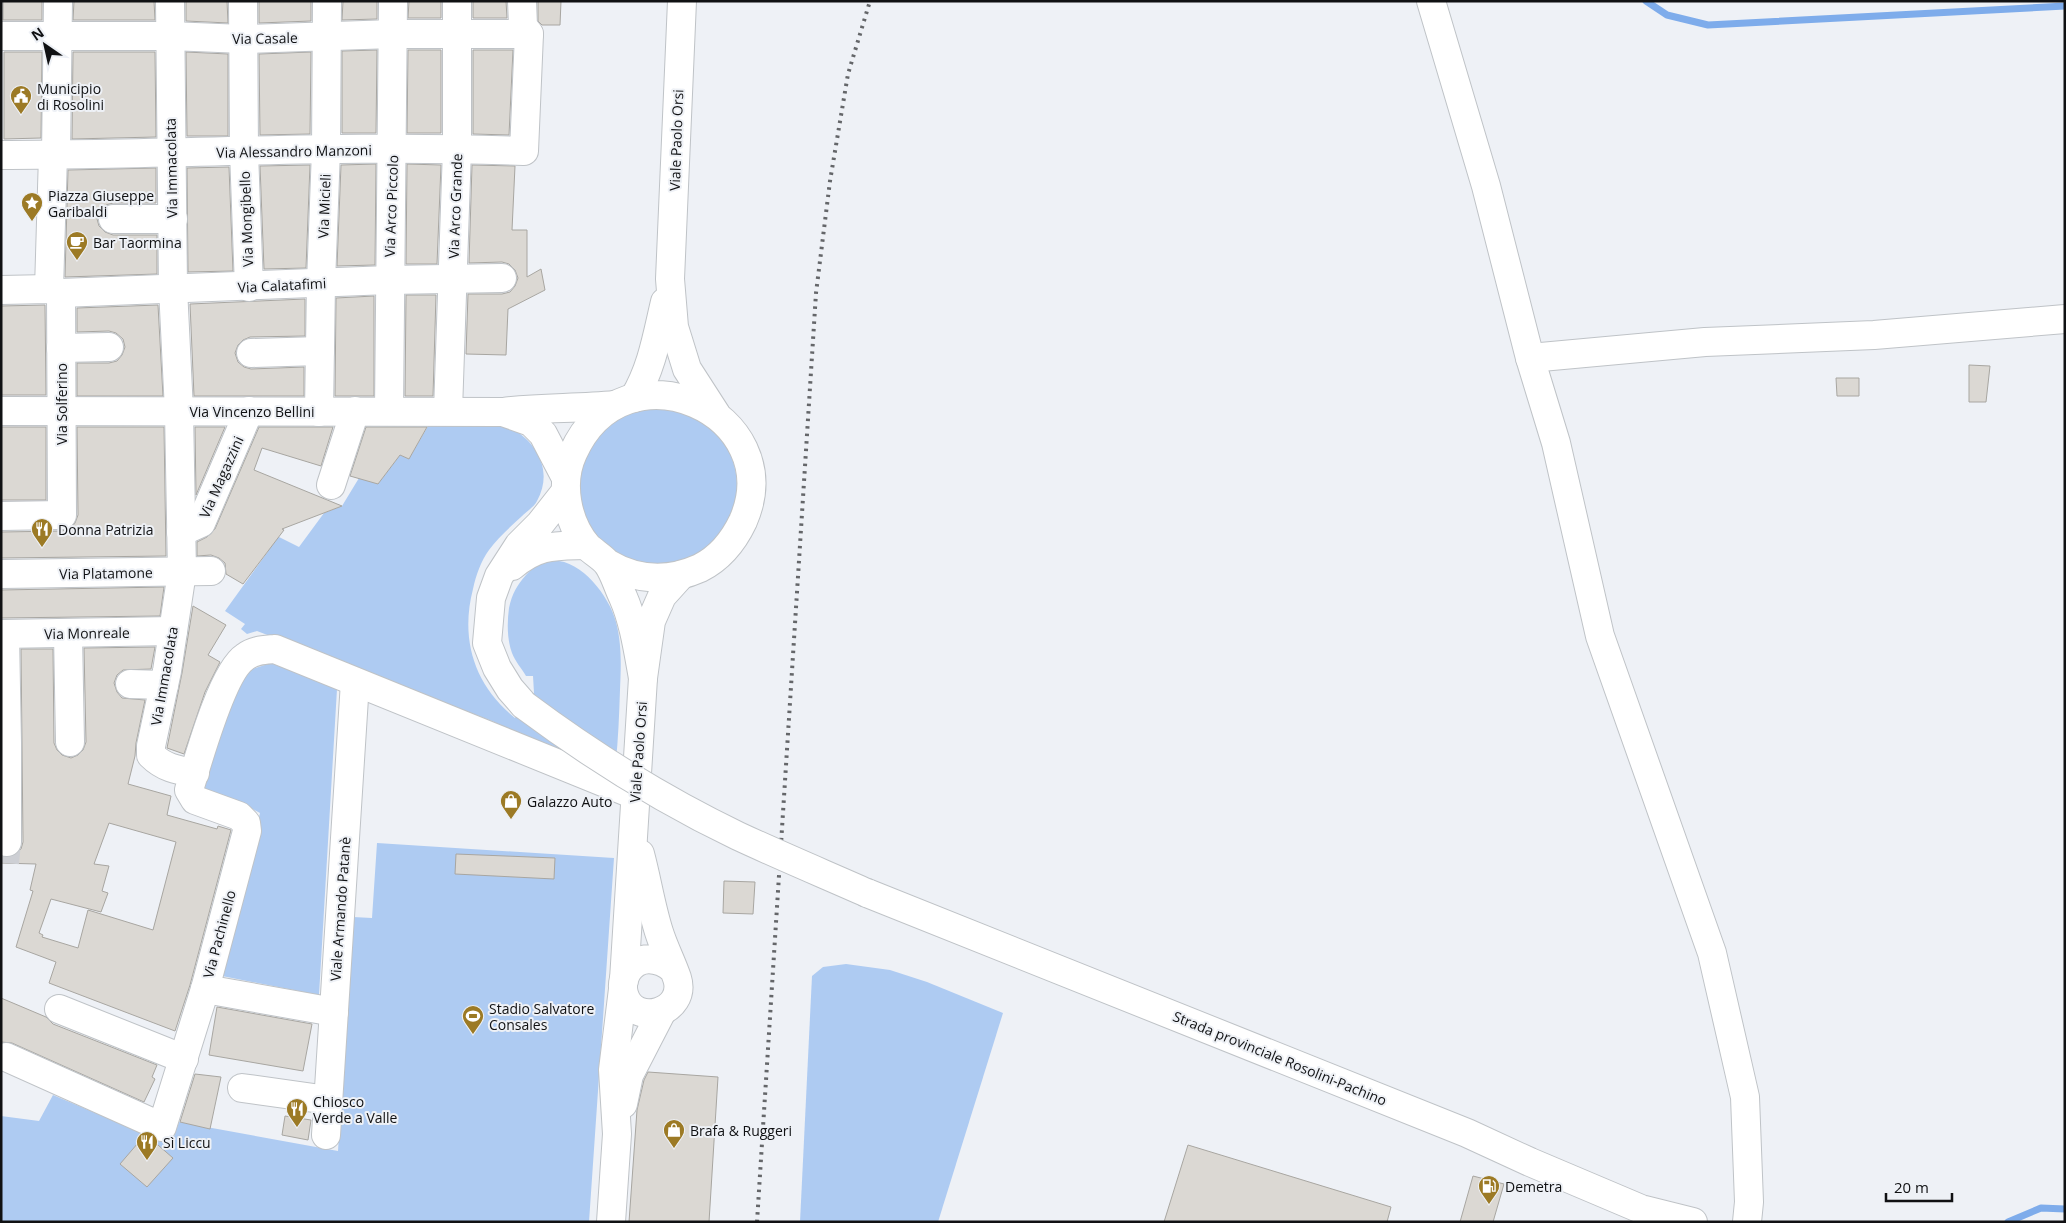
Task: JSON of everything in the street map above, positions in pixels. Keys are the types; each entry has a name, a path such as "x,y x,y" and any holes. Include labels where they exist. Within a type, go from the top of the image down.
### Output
{"street":[{"path":"58,1 58,155"},
{"name":"Via Immacolata","path":"170,1 170,152 173,219 173,288 179,411 182,572 164,685 151,746 152,755 158,762 169,768 194,773"},
{"name":"Via Mongibello","path":"243,1 244,152 248,287"},
{"name":"Via Micieli","path":"319,412 328,1"},
{"name":"Via Arco Piccolo","path":"389,410 393,1"},
{"name":"Via Arco Grande","path":"448,411 457,149 457,1"},
{"path":"522,1 523,26 529,34"},
{"name":"Viale Paolo Orsi","path":"670,279 682,1"},
{"path":"1431,1 1486,186 1530,358 1556,443 1600,636 1712,953 1745,1097 1749,1202 1747,1222"},
{"name":"Via Casale","path":"1,36 170,36 243,39 393,34 529,34"},
{"name":"Via Alessandro Manzoni","path":"1,155 326,150 457,149 524,151 529,34"},
{"name":"Via Solferino","path":"1,516 62,515 61,348 55,291 58,155"},
{"path":"113,219 173,219"},
{"name":"Via Calatafimi","path":"1,290 55,291 248,287 389,280 502,278"},
{"path":"566,484 572,456 582,435 596,418 624,401 644,380 652,359 670,279"},
{"path":"503,412 531,422 543,434 566,484 572,520 586,545 607,563 624,572 643,577 662,578 681,575 704,566 724,550 739,530 748,506 750,481 746,457 734,434 718,416 687,369 681,354 674,327 670,279"},
{"path":"1530,358 1705,342 1874,335 2065,319"},
{"path":"61,348 109,347"},
{"path":"251,353 320,351"},
{"path":"503,412 531,408 578,408 656,395 678,396 705,407 718,416"},
{"name":"Via Vincenzo Bellini","path":"1,411 319,412 389,410 503,412"},
{"name":"Via Magazzini","path":"181,532 200,523 249,411"},
{"path":"330,485 355,411"},
{"name":"Strada provinciale Rosolini-Pachino","path":"566,484 540,524 519,545 500,576 491,598 487,643 497,668 510,689 524,705 570,739 617,769 737,836 867,893 1467,1133 1641,1209 1693,1222"},
{"path":"500,576 531,551 548,546 586,545"},
{"path":"607,563 624,600 643,678"},
{"name":"Via Platamone","path":"1,574 211,571"},
{"path":"643,678 651,622 662,596 681,575"},
{"name":"Via Monreale","path":"3,634 173,631"},
{"path":"3,634 5,836"},
{"path":"68,634 70,742"},
{"path":"194,773 219,699 238,664 246,656 260,650 275,649 635,795"},
{"name":"Viale Paolo Orsi","path":"634,826 643,678"},
{"name":"Viale Armando Patanè","path":"326,1135 355,682"},
{"path":"130,684 164,685"},
{"name":"Via Pachinello","path":"6,1057 162,1127 205,989 247,832 246,823 239,816 195,800 189,790 194,773"},
{"path":"634,826 659,931 679,984 675,1000 669,1008 661,1013 644,1014 630,1005 624,984 633,965 650,959 658,960 673,969"},
{"path":"611,1222 617,1134 613,1070 624,984 634,826"},
{"path":"205,989 334,1012"},
{"path":"59,1009 184,1059"},
{"path":"617,1134 629,1075 661,1013"},
{"path":"242,1088 328,1100"}],"shaded area":[{"path":"666,407 681,410 695,416 714,430 724,442 734,463 737,486 734,509 724,530 714,542 702,552 681,562 666,565 650,565 635,562 614,552 592,530 580,501 579,478 582,463 592,442 614,420 643,408"},
{"path":"504,424 524,437 532,446 538,455 544,477 542,489 536,503 496,541 486,554 479,568 469,608 468,626 474,660 480,676 489,691 515,718 534,693 533,676 526,676 510,648 508,614 513,594 526,575 539,564 553,561 567,563 580,570 593,581 603,594 611,608 618,631 621,672 614,777 492,721 257,631 247,634 241,629 245,624 225,611 269,550 263,529 299,547 324,513 342,506 359,478 378,484 400,455 409,459 428,426"},
{"path":"271,663 337,689 319,995 222,976 260,813 247,806 204,791 224,712 249,670"},
{"name":"Stadio Salvatore Consales","path":"377,843 614,858 589,1222 1,1222 1,1116 39,1121 53,1095 171,1145 179,1122 338,1151 353,917 372,918"},
{"path":"846,964 890,970 927,982 1003,1013 938,1222 800,1222 812,976 823,967"}],"building":[{"path":"3,1 42,1 42,20 3,20"},
{"path":"74,1 154,1 155,20 73,20"},
{"path":"186,1 227,1 228,23 186,21"},
{"path":"259,1 311,1 311,21 259,23"},
{"path":"343,1 377,1 377,19 342,20"},
{"path":"409,1 441,1 441,18 408,18"},
{"path":"473,1 506,1 507,18 473,18"},
{"path":"538,1 561,1 560,25 542,25 538,21"},
{"path":"377,50 376,133 342,133 342,51"},
{"path":"408,50 441,50 441,133 407,133"},
{"path":"473,50 513,50 509,135 473,134"},
{"path":"4,52 42,52 41,138 4,139"},
{"path":"73,52 155,52 156,137 72,139"},
{"path":"186,52 228,54 228,136 187,136"},
{"path":"311,52 310,134 260,135 259,54"},
{"path":"376,164 375,265 337,266 341,165"},
{"path":"407,164 441,165 437,264 406,264"},
{"path":"310,165 306,268 264,269 260,166"},
{"path":"472,165 515,166 512,230 527,230 527,277 541,269 545,290 508,309 506,355 466,354 468,294 502,294 510,292 518,278 515,270 509,264 502,262 469,263"},
{"path":"229,167 233,271 188,272 187,168"},
{"path":"156,168 156,203 113,203 106,205 99,212 97,219 99,226 105,232 113,235 157,235 157,274 65,277 68,170"},
{"path":"406,295 436,295 433,396 405,396"},
{"path":"374,296 374,396 335,396 336,298"},
{"path":"305,299 305,336 250,337 238,345 235,353 238,362 244,367 251,369 304,367 304,396 194,396 190,304"},
{"path":"45,305 46,395 1,395 1,306"},
{"path":"158,305 163,396 77,396 77,363 109,363 117,361 125,347 123,339 116,333 109,331 77,332 77,308"},
{"path":"1969,365 1990,366 1986,402 1969,402"},
{"path":"1836,378 1859,378 1859,396 1837,396"},
{"path":"1,427 46,427 46,500 1,500"},
{"path":"77,427 164,427 166,556 1,558 1,532 62,531 70,529 75,523 78,515"},
{"path":"195,427 225,427 196,495"},
{"path":"259,427 333,427 321,466 262,448 254,470 342,506 282,529 284,530 243,584 226,574 225,563 219,558 211,555 197,556 197,542 207,537 215,529"},
{"path":"366,427 427,427 409,459 400,455 378,484 350,476"},
{"path":"164,587 160,616 1,618 1,590"},
{"path":"193,606 226,625 208,655 220,662 205,692 184,754 167,748"},
{"path":"155,647 151,669 123,670 117,675 114,683 117,692 122,698 145,700 128,784 171,796 167,815 217,829 218,826 231,830 190,985 175,1031 49,983 56,962 16,947 33,891 30,890 36,864 1,863 1,856 7,858 15,855 21,849 23,842 21,649 53,649 54,743 62,755 71,758 83,750 86,742 84,648","holes":["109,823 176,842 153,930 88,910 78,948 42,937 43,935 39,933 51,899 101,912 108,893 102,891 109,866 94,864"]},
{"path":"456,854 555,858 554,879 455,874"},
{"path":"724,881 755,882 753,914 723,913"},
{"path":"1,998 46,1017 53,1024 157,1065 152,1077 155,1079 144,1102 12,1043 1,1042"},
{"path":"217,1007 312,1024 303,1071 209,1055"},
{"name":"Brafa & Ruggeri","path":"648,1072 718,1077 709,1222 629,1222 637,1110 644,1080"},
{"path":"195,1074 221,1077 210,1129 180,1122"},
{"name":"Chiosco Verde a Valle","path":"285,1116 311,1120 308,1140 282,1135"},
{"name":"Sì Liccu","path":"144,1136 151,1139 173,1158 147,1187 120,1164"},
{"path":"1188,1145 1391,1207 1387,1222 1164,1222"},
{"path":"1473,1176 1504,1184 1493,1222 1460,1222"}],"waterway":[{"path":"1646,1 1667,15 1708,25 2065,6"},
{"path":"2008,1222 2041,1208 2065,1209"}],"tunnel":[{"path":"5,863 7,842"}],"railway":[{"path":"757,1222 816,293 830,181 848,74 870,1"}],"place":[{"name":"Municipio di Rosolini","path":"21,115"},
{"name":"Piazza Giuseppe Garibaldi","path":"32,222"},
{"name":"Bar Taormina","path":"77,261"},
{"name":"Donna Patrizia","path":"42,548"},
{"name":"Galazzo Auto","path":"511,820"},
{"name":"Stadio Salvatore Consales","path":"473,1035"},
{"name":"Chiosco Verde a Valle","path":"297,1128"},
{"name":"Brafa & Ruggeri","path":"674,1149"},
{"name":"Sì Liccu","path":"147,1161"},
{"name":"Demetra","path":"1489,1205"}]}
